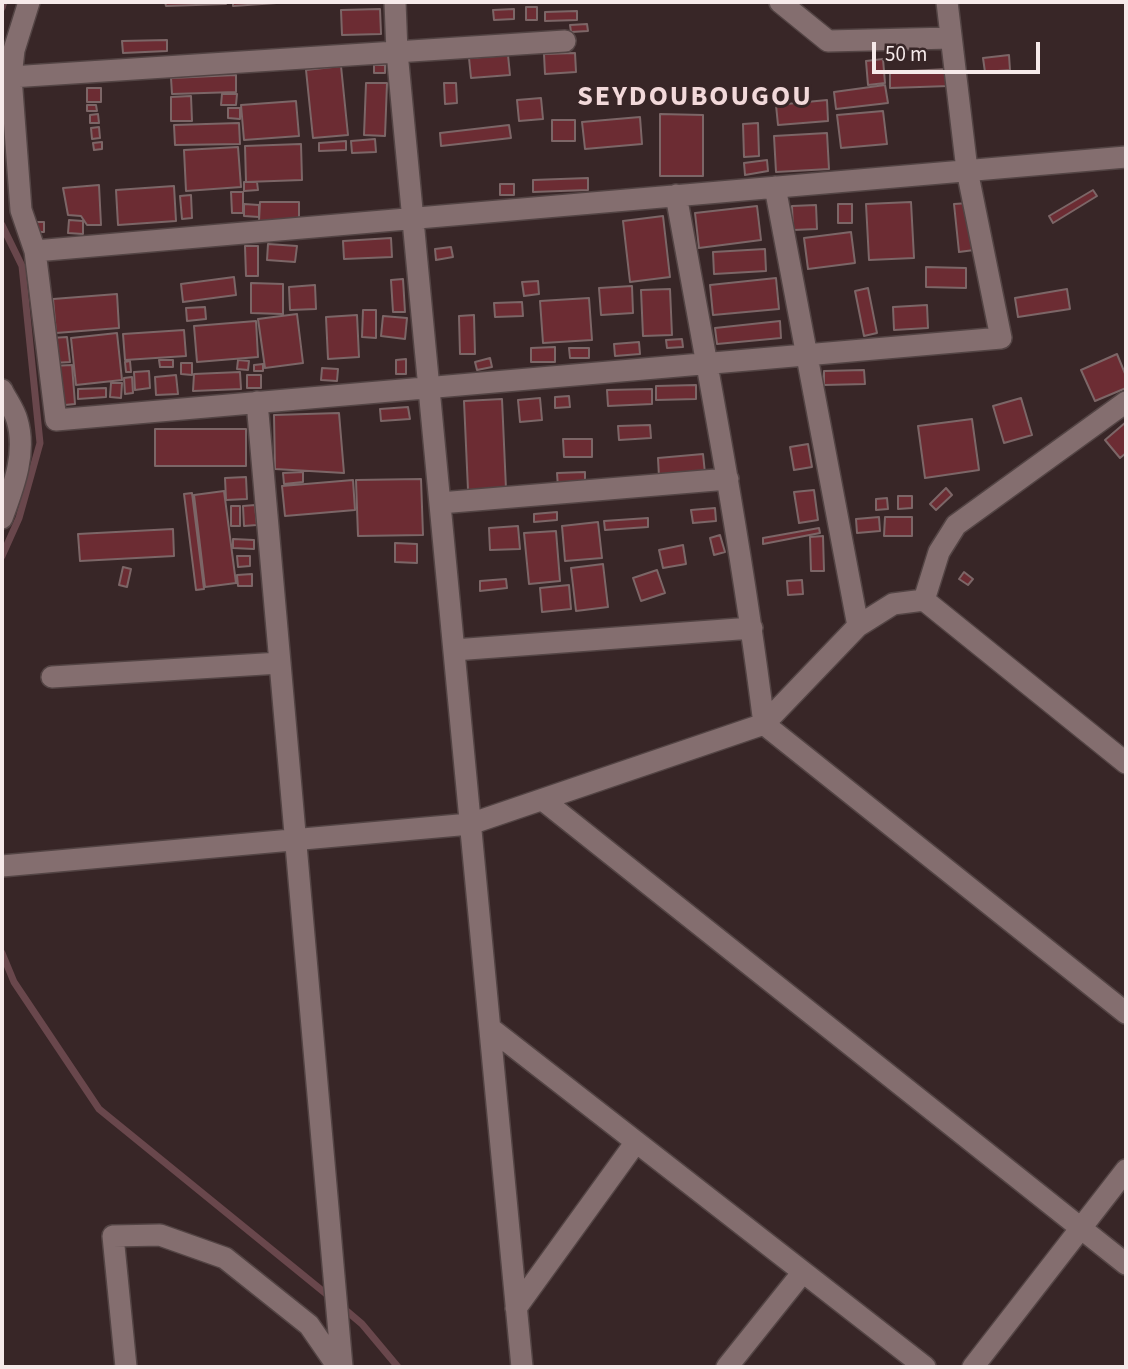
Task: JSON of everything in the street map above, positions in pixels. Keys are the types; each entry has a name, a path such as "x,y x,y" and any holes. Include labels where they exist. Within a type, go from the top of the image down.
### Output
{"street":[{"path":"29,2 8,50 21,209 35,251 56,420 1000,338 967,170 947,2"},
{"path":"395,2 397,52 522,1367"},
{"path":"780,2 828,41 951,38"},
{"path":"11,76 565,41"},
{"path":"35,251 1126,157"},
{"path":"775,187 858,626"},
{"path":"676,195 728,479 764,724 1126,1013"},
{"path":"2,390 17,419 20,445 17,477 2,518"},
{"path":"257,402 340,1367"},
{"path":"924,600 939,552 956,525 1126,402"},
{"path":"440,503 728,479"},
{"path":"2,866 470,824 764,724 858,626 893,604 924,600 1126,763"},
{"path":"454,650 752,628"},
{"path":"52,677 280,663"},
{"path":"543,800 1126,1264"},
{"path":"490,1028 925,1367"},
{"path":"516,1308 636,1142"},
{"path":"973,1367 1126,1170"},
{"path":"126,1367 113,1236 160,1234 225,1258 309,1325 340,1367"},
{"path":"727,1367 803,1272"}],"building":[{"path":"165,2 226,2 226,4 166,6"},
{"path":"233,2 291,2 233,6"},
{"path":"526,7 537,7 537,20 526,20"},
{"path":"380,9 381,34 342,35 341,10"},
{"path":"514,9 514,19 494,20 493,10"},
{"path":"577,11 577,20 545,21 545,12"},
{"path":"587,24 588,31 571,32 570,25"},
{"path":"167,40 167,51 123,53 122,41"},
{"path":"575,53 576,72 545,74 544,54"},
{"path":"508,55 510,75 471,78 469,58"},
{"path":"1009,55 1010,70 985,72 983,58"},
{"path":"883,59 885,83 868,85 866,61"},
{"path":"374,65 385,65 385,73 374,73"},
{"path":"341,66 348,135 313,138 306,70"},
{"path":"948,69 949,86 890,88 890,72"},
{"path":"236,75 236,92 172,94 171,78"},
{"path":"366,83 387,83 385,136 364,135"},
{"path":"444,83 456,83 457,103 445,104"},
{"path":"885,85 888,103 836,109 834,92"},
{"path":"87,88 101,88 101,102 87,102"},
{"path":"222,94 237,94 236,105 221,105"},
{"path":"191,96 192,121 171,121 171,97"},
{"path":"541,98 543,119 519,121 517,100"},
{"path":"827,100 828,121 778,125 776,105"},
{"path":"296,101 299,136 244,140 241,105"},
{"path":"87,105 96,105 97,111 87,111"},
{"path":"228,108 240,108 240,119 228,118"},
{"path":"883,111 887,144 841,148 837,115"},
{"path":"98,114 99,123 90,123 90,115"},
{"path":"660,114 703,115 703,176 660,176"},
{"path":"640,117 642,144 585,149 582,122"},
{"path":"552,120 575,120 575,141 552,141"},
{"path":"239,123 240,144 175,145 174,125"},
{"path":"758,123 759,156 744,157 743,124"},
{"path":"509,125 511,138 441,146 440,133"},
{"path":"99,127 100,138 92,139 91,128"},
{"path":"827,133 829,169 776,172 774,136"},
{"path":"375,139 376,152 352,153 351,141"},
{"path":"346,141 346,150 319,151 319,143"},
{"path":"102,142 102,149 94,150 93,143"},
{"path":"301,144 302,180 246,182 245,146"},
{"path":"238,147 241,187 186,191 184,150"},
{"path":"767,160 768,171 745,175 744,163"},
{"path":"588,178 588,190 533,192 533,180"},
{"path":"244,182 257,182 258,190 244,191"},
{"path":"500,184 514,184 514,195 500,195"},
{"path":"99,185 101,225 87,225 81,216 68,215 63,188"},
{"path":"174,186 176,221 118,225 116,190"},
{"path":"1093,190 1097,196 1053,223 1049,216"},
{"path":"231,192 243,192 243,213 232,213"},
{"path":"191,195 192,218 182,219 180,196"},
{"path":"260,202 299,202 299,222 259,221"},
{"path":"911,202 914,258 869,260 866,204"},
{"path":"969,203 974,250 959,252 954,204"},
{"path":"244,204 259,205 259,217 244,216"},
{"path":"838,204 852,204 852,223 838,223"},
{"path":"816,205 817,229 793,230 792,206"},
{"path":"757,206 761,240 699,248 695,213"},
{"path":"663,216 670,277 630,282 623,221"},
{"path":"69,220 83,221 83,234 68,233"},
{"path":"35,222 44,222 44,232 34,232"},
{"path":"851,232 855,263 808,269 804,238"},
{"path":"391,238 392,257 344,259 343,241"},
{"path":"268,244 297,246 295,262 267,260"},
{"path":"245,246 258,246 258,276 246,276"},
{"path":"451,247 453,257 436,260 435,249"},
{"path":"765,249 766,271 714,274 713,252"},
{"path":"926,267 966,268 966,288 926,287"},
{"path":"234,277 236,295 183,302 181,284"},
{"path":"776,278 779,309 713,315 710,285"},
{"path":"403,279 405,312 393,312 391,280"},
{"path":"538,281 539,294 524,296 522,282"},
{"path":"251,283 283,284 283,314 251,313"},
{"path":"315,285 316,309 290,310 289,287"},
{"path":"632,286 633,313 601,315 599,288"},
{"path":"868,288 877,333 864,336 855,291"},
{"path":"670,289 672,335 643,336 641,290"},
{"path":"1067,289 1070,309 1018,317 1015,298"},
{"path":"117,294 119,328 56,333 53,299"},
{"path":"589,298 592,340 543,343 540,301"},
{"path":"522,302 523,316 495,317 494,303"},
{"path":"927,305 928,328 894,330 893,307"},
{"path":"205,307 206,319 187,321 186,308"},
{"path":"363,310 376,310 376,338 362,337"},
{"path":"297,314 303,363 265,368 258,319"},
{"path":"357,315 359,357 328,359 326,317"},
{"path":"474,315 475,354 460,354 459,316"},
{"path":"383,316 407,318 405,339 381,336"},
{"path":"256,321 258,357 197,362 194,326"},
{"path":"780,321 781,338 717,344 715,328"},
{"path":"184,330 186,356 125,360 123,334"},
{"path":"117,333 122,380 76,385 71,338"},
{"path":"67,337 70,362 53,363 51,338"},
{"path":"682,339 683,347 667,348 666,340"},
{"path":"639,342 640,354 615,356 614,344"},
{"path":"555,347 555,362 531,362 531,348"},
{"path":"569,348 589,348 589,358 570,358"},
{"path":"1117,354 1126,376 1126,388 1095,401 1081,370"},
{"path":"490,358 492,367 477,370 475,362"},
{"path":"406,359 406,374 396,374 396,360"},
{"path":"159,360 173,360 173,367 160,367"},
{"path":"238,360 249,361 248,370 237,369"},
{"path":"130,361 131,372 126,372 125,362"},
{"path":"181,363 192,363 192,375 181,374"},
{"path":"263,364 263,371 254,371 254,365"},
{"path":"72,365 75,404 55,406 52,366"},
{"path":"322,368 338,369 337,381 321,380"},
{"path":"864,370 865,384 824,385 824,371"},
{"path":"149,371 150,388 135,390 134,372"},
{"path":"240,372 241,389 193,391 194,374"},
{"path":"176,375 178,394 156,395 155,377"},
{"path":"247,375 261,375 261,388 247,388"},
{"path":"132,377 133,393 125,394 124,378"},
{"path":"111,383 122,383 121,398 110,397"},
{"path":"696,385 696,399 656,400 656,386"},
{"path":"106,388 106,397 78,399 78,389"},
{"path":"652,389 652,404 608,406 607,390"},
{"path":"569,396 570,407 555,408 555,397"},
{"path":"540,398 542,420 520,422 518,400"},
{"path":"1021,398 1032,435 1004,443 993,406"},
{"path":"502,399 506,489 468,490 464,401"},
{"path":"408,407 410,419 381,421 380,409"},
{"path":"339,413 344,473 275,469 274,415"},
{"path":"972,419 979,470 925,478 918,426"},
{"path":"1126,422 1126,453 1120,458 1105,440"},
{"path":"650,425 651,438 619,440 618,426"},
{"path":"155,429 246,429 246,466 155,466"},
{"path":"563,439 592,439 592,457 564,457"},
{"path":"808,444 812,467 794,470 790,447"},
{"path":"703,454 705,473 659,477 658,458"},
{"path":"303,472 303,482 284,484 283,473"},
{"path":"585,472 585,487 558,488 557,473"},
{"path":"246,477 247,499 226,500 225,478"},
{"path":"421,479 423,535 358,536 356,480"},
{"path":"353,480 355,510 285,516 282,486"},
{"path":"946,488 952,495 936,510 930,504"},
{"path":"814,490 818,520 799,523 794,492"},
{"path":"224,491 236,583 205,587 194,495"},
{"path":"192,493 204,589 196,590 184,494"},
{"path":"898,496 912,496 912,508 898,509"},
{"path":"887,498 888,509 876,510 876,499"},
{"path":"255,505 257,525 244,526 243,506"},
{"path":"231,506 240,506 240,526 231,526"},
{"path":"715,508 716,521 693,523 691,510"},
{"path":"557,512 557,520 534,522 534,514"},
{"path":"879,517 880,531 857,533 856,519"},
{"path":"885,517 912,517 912,536 884,536"},
{"path":"648,518 648,527 605,530 604,521"},
{"path":"598,522 602,558 565,561 562,526"},
{"path":"518,526 520,549 490,550 489,528"},
{"path":"819,528 820,533 763,544 763,538"},
{"path":"173,529 174,556 80,561 78,534"},
{"path":"556,531 560,581 529,584 524,533"},
{"path":"720,535 725,552 714,555 710,538"},
{"path":"823,536 824,571 811,571 810,537"},
{"path":"233,539 254,540 254,549 233,548"},
{"path":"395,543 417,544 417,563 395,562"},
{"path":"683,545 686,564 663,568 659,550"},
{"path":"237,556 250,556 250,566 238,567"},
{"path":"603,564 608,607 576,611 571,568"},
{"path":"123,567 131,569 127,587 119,585"},
{"path":"657,570 665,593 641,601 633,578"},
{"path":"964,572 973,579 968,585 959,579"},
{"path":"252,574 252,586 238,586 237,575"},
{"path":"506,579 507,588 480,591 480,581"},
{"path":"802,580 803,594 788,595 787,581"},
{"path":"569,585 571,609 542,612 540,588"}],"waterway":[{"path":"2,8 4,2"},
{"path":"2,225 22,266 40,443 19,518 2,556"},
{"path":"2,953 14,982 99,1109 330,1297"},
{"path":"342,1307 362,1324 398,1367"}],"district":[{"name":"SEYDOUBOUGOU","path":"695,99"}]}
